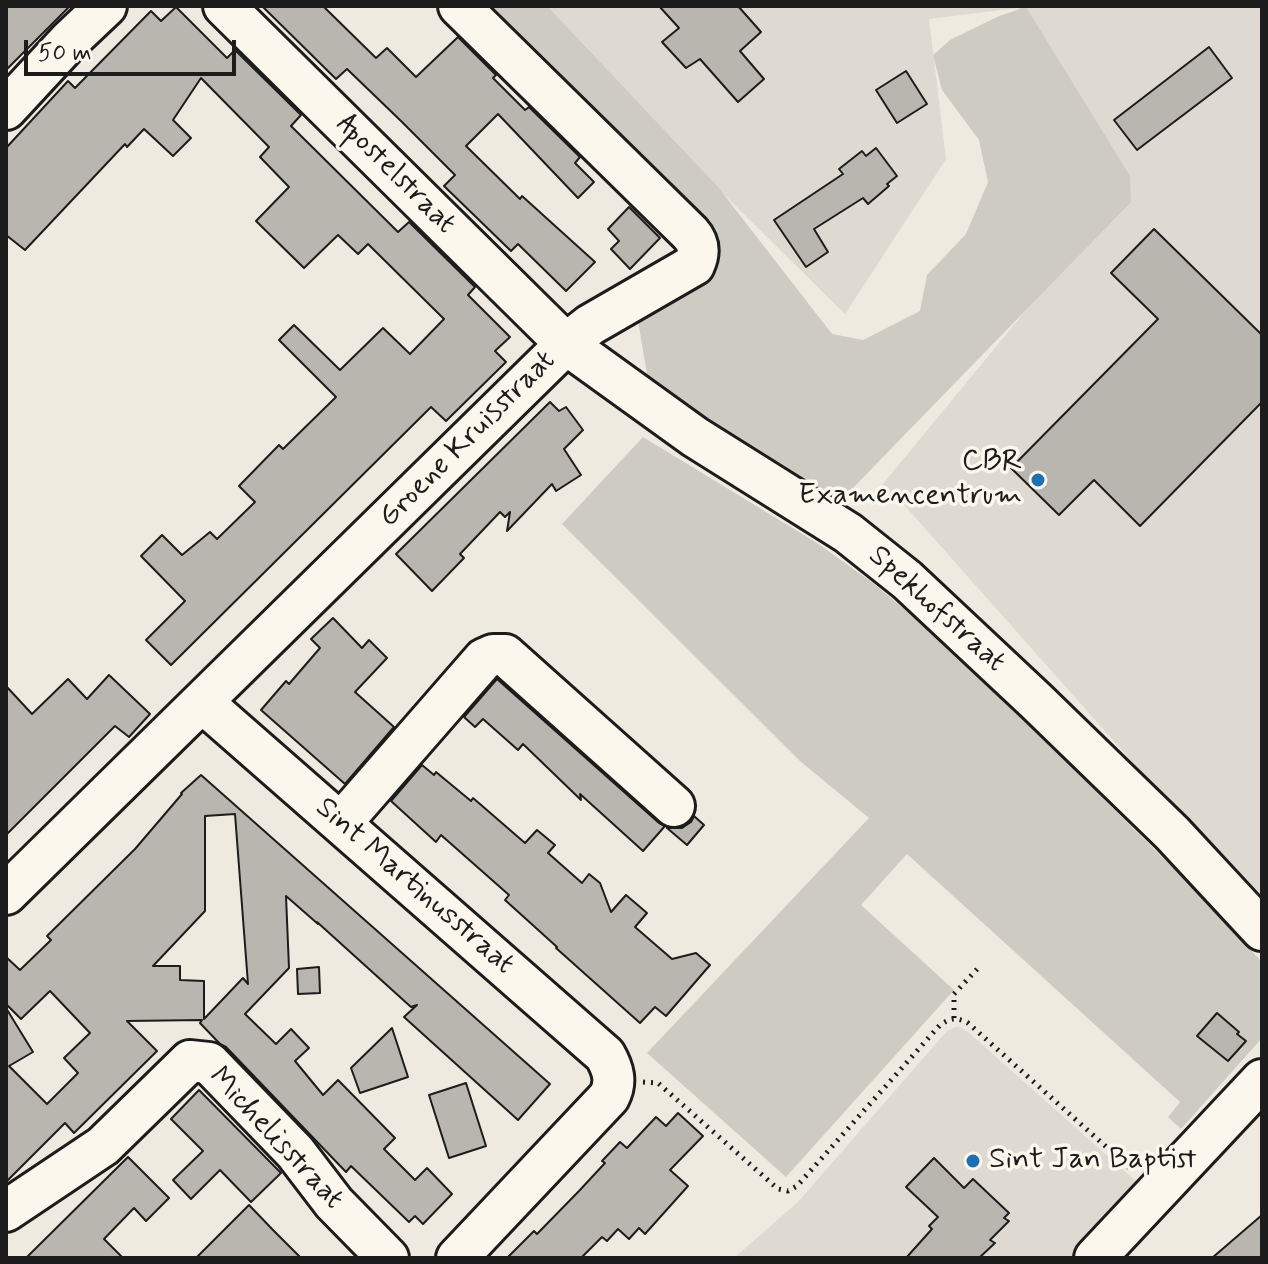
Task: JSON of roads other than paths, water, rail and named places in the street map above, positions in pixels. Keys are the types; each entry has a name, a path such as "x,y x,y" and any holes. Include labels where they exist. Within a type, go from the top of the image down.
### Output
{"street":[{"path":"6,109 106,6"},
{"name":"Apostelstraat","path":"224,6 566,344"},
{"name":"Groene Kruisstraat","path":"6,894 566,344 590,325 690,268 697,260 696,239 459,6"},
{"name":"Spekhofstraat","path":"566,344 695,437 848,533 907,580 1172,833 1262,930"},
{"path":"341,823 484,659 493,655 505,655 674,806"},
{"name":"Sint Martinusstraat","path":"202,702 605,1055 612,1068 613,1090 609,1097 457,1258"},
{"name":"Michelisstraat","path":"6,1211 103,1146 190,1061 209,1063 295,1152 334,1203 388,1258"},
{"path":"1095,1258 1262,1080"}],"place":[{"name":"CBR Examencentrum","path":"1038,480"},
{"name":"Sint Jan Baptist","path":"973,1161"}]}
